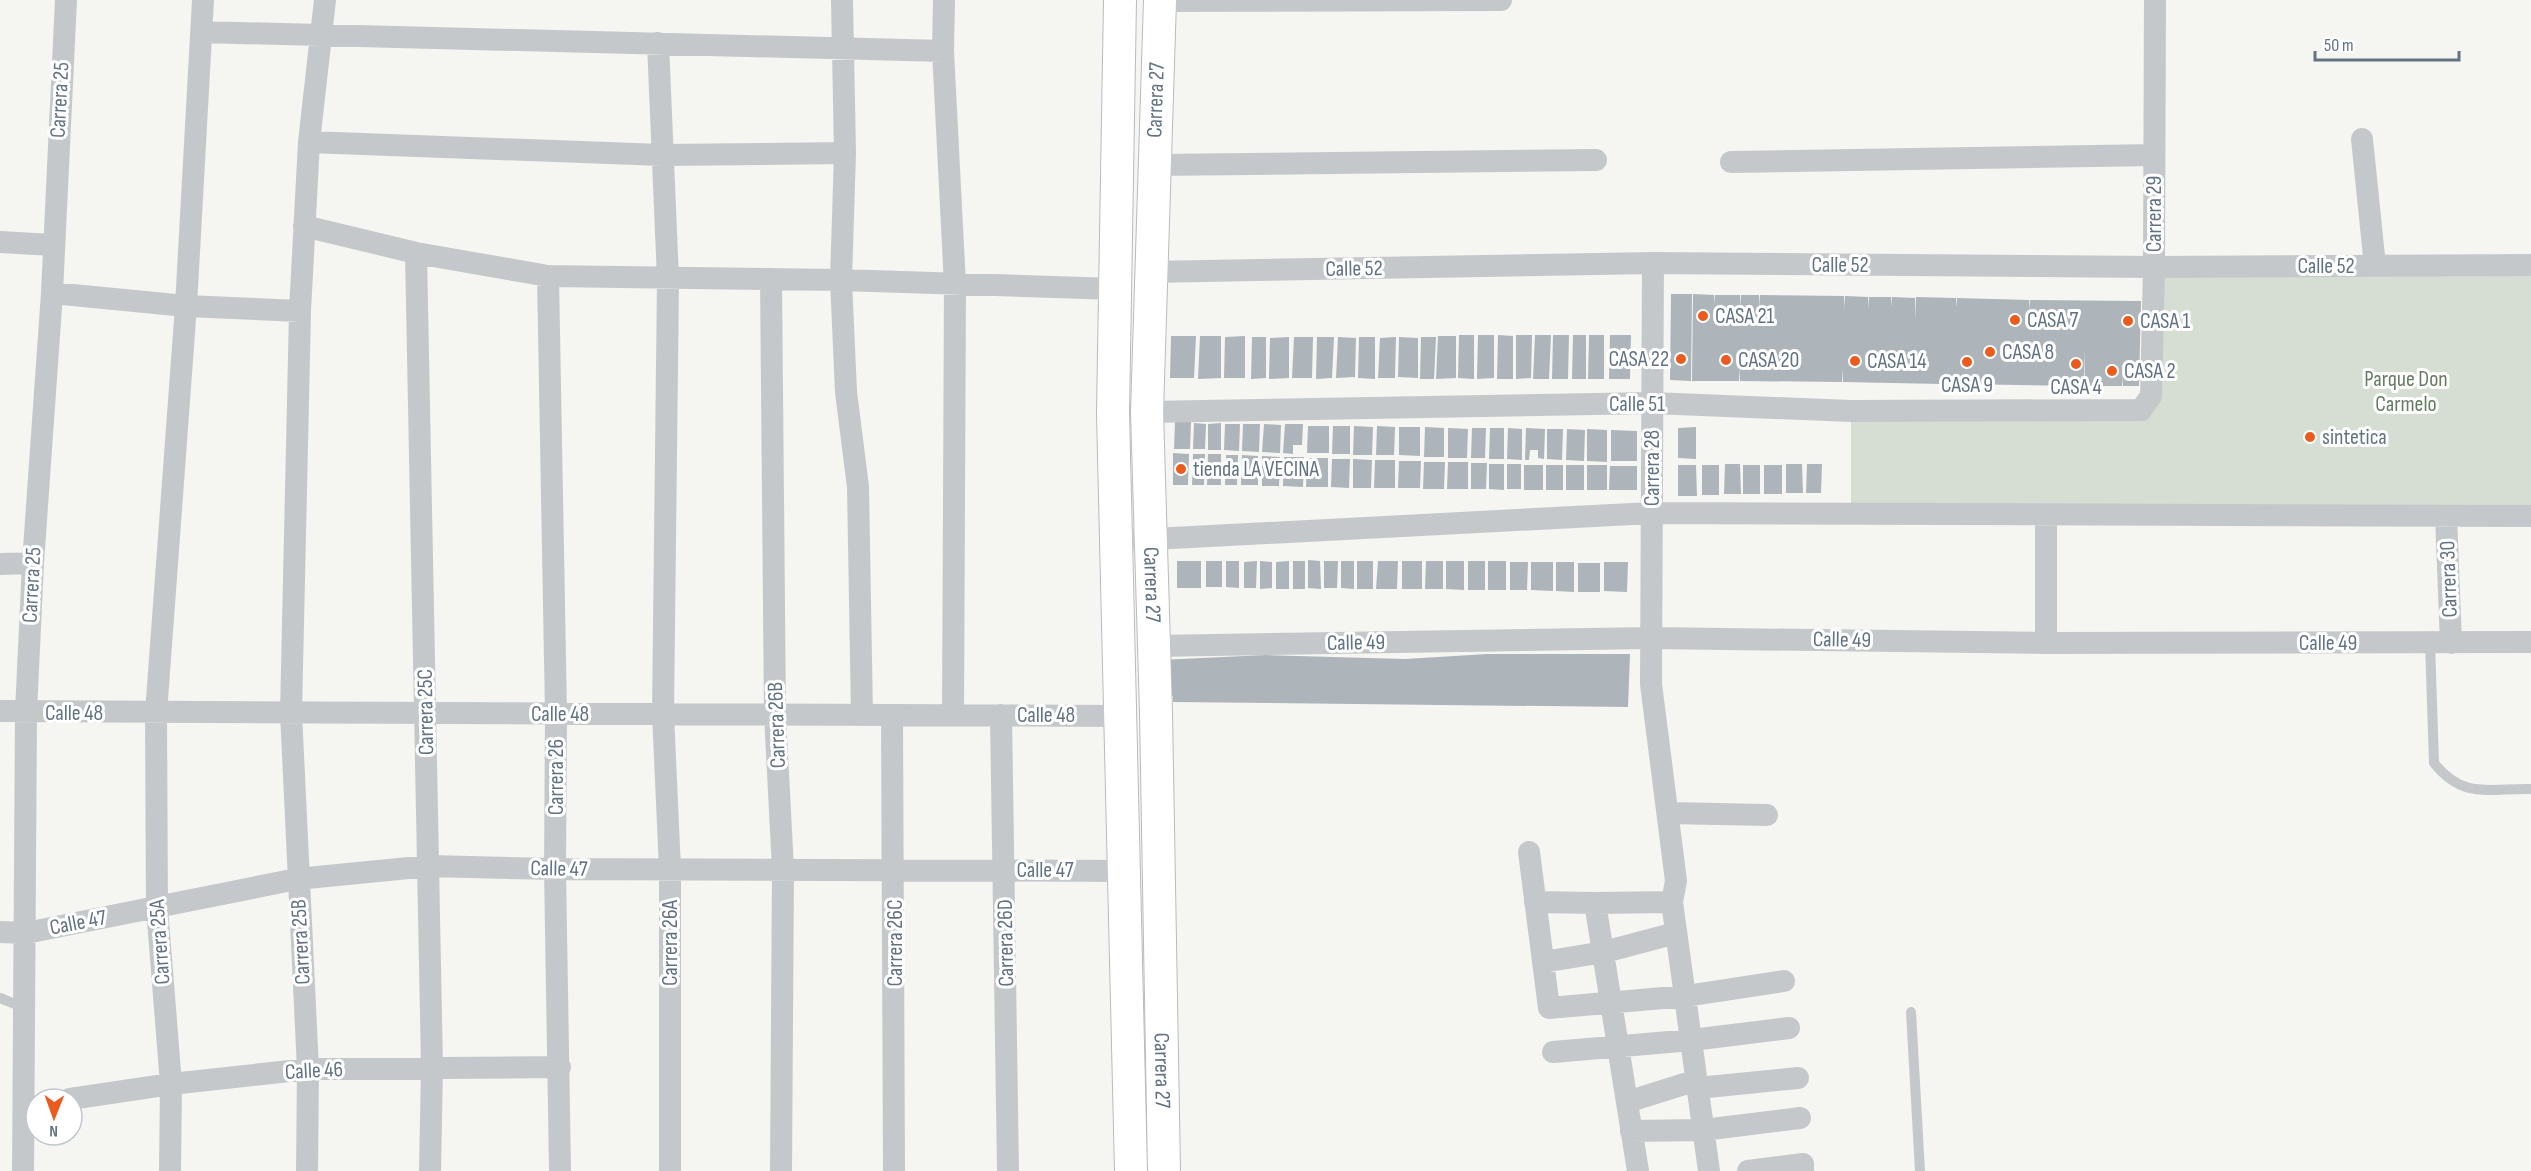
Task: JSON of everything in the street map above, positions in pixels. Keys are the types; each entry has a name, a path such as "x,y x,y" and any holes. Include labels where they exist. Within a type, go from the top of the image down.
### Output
{"street":[{"name":"Carrera 25","path":"29,1087 25,1009 26,712 33,563 52,293 66,0"},
{"name":"Carrera 25A","path":"170,1171 171,1084 157,908 156,713 186,306 203,0"},
{"name":"Carrera 25B","path":"307,1171 308,1069 297,879 291,713 304,225 309,142 325,0"},
{"path":"842,0 841,48 845,153 842,280 846,392 858,487 862,715"},
{"path":"944,0 943,51 955,285 953,715"},
{"name":"Carrera 27","path":"1120,0 1114,289 1115,541 1131,1171"},
{"path":"1160,0 1501,0"},
{"name":"Carrera 27","path":"1160,0 1147,412 1164,1171"},
{"name":"Carrera 29","path":"2127,410 2141,410 2151,396 2155,0"},
{"path":"202,32 323,33 943,51"},
{"name":"Carrera 26A","path":"658,43 668,279 663,714 670,869 670,1171"},
{"path":"2362,140 2375,266"},
{"path":"309,142 662,155 845,153"},
{"path":"1731,162 2154,155"},
{"path":"1154,165 1596,160"},
{"path":"304,225 416,253 548,276 842,280 1114,289"},
{"path":"0,242 53,245"},
{"name":"Carrera 25C","path":"416,253 429,866 432,1067 430,1171"},
{"name":"Calle 52","path":"1150,272 1653,263 2154,267 2531,265"},
{"name":"Carrera 28","path":"1653,263 1651,684 1676,881 1672,902 1709,1171"},
{"name":"Carrera 26","path":"548,276 556,714 555,869 560,1171"},
{"name":"Carrera 26B","path":"771,279 775,715 783,869 781,1171"},
{"path":"52,293 186,306 300,311"},
{"name":"Calle 51","path":"1147,412 1652,403 1851,411 2127,410"},
{"path":"1115,541 1150,541 1652,513 2531,516"},
{"path":"2046,515 2046,643"},
{"name":"Carrera 30","path":"2441,643 2446,516"},
{"path":"0,564 33,563"},
{"name":"Calle 49","path":"1153,646 1651,638 2046,643 2531,642"},
{"name":"Calle 48","path":"0,711 1119,716"},
{"name":"Carrera 26C","path":"892,715 895,870 894,1171"},
{"name":"Carrera 26D","path":"1001,715 1008,1171"},
{"path":"1668,813 1767,816"},
{"path":"1529,852 1549,1008 1686,996 1784,981"},
{"name":"Calle 47","path":"0,932 26,933 297,879 429,866 555,869 1123,871"},
{"path":"1535,902 1672,902"},
{"path":"1595,903 1638,1171"},
{"path":"1543,962 1604,952 1676,933"},
{"path":"1553,1052 1692,1040 1789,1028"},
{"name":"Calle 46","path":"84,1097 171,1084 308,1069 560,1067"},
{"path":"1627,1102 1697,1084 1798,1078"},
{"path":"1631,1131 1703,1130 1800,1118"},
{"name":"Carrera 25","path":"23,1171 26,1147"},
{"path":"1748,1171 1803,1164 1803,1171"}],"lane":[{"path":"2441,643 2434,763 2445,777 2471,791 2531,789"},
{"path":"0,998 25,1009"},
{"path":"1911,1012 1920,1171"}],"green space":[{"name":"Parque Don Carmelo","path":"2531,265 2531,516 1851,513 1851,411 2146,405 2154,267"}],"building":[{"path":"1671,294 1692,294 1691,381 1670,380"},
{"path":"1693,294 1714,295 1714,304 1715,295 1740,295 1740,308 1741,295 1759,295 1759,308 1760,295 1844,296 1845,309 1845,296 1868,297 1869,309 1869,297 1891,297 1891,307 1892,297 1915,298 1915,320 1916,297 1956,298 1957,308 1957,298 2029,300 2029,309 2030,300 2141,301 2139,386 2123,386 2122,377 2122,386 2085,386 2085,348 2084,386 1955,384 1955,380 1942,380 1942,384 1843,382 1842,369 1842,382 1740,381 1739,368 1739,381 1692,381"},
{"path":"1459,335 1474,335 1474,379 1458,378"},
{"path":"1478,335 1494,335 1494,378 1477,379"},
{"path":"1498,335 1513,336 1513,379 1497,379"},
{"path":"1516,335 1532,335 1531,378 1516,379"},
{"path":"1535,335 1551,335 1549,379 1533,379"},
{"path":"1553,335 1569,335 1568,379 1552,379"},
{"path":"1573,335 1586,335 1586,379 1572,379"},
{"path":"1589,335 1604,335 1604,379 1588,379"},
{"path":"1610,335 1631,335 1630,379 1609,379"},
{"path":"1171,336 1196,336 1194,378 1170,378"},
{"path":"1200,336 1221,336 1221,378 1198,379"},
{"path":"1245,336 1245,378 1224,378 1225,337"},
{"path":"1438,336 1456,336 1456,378 1436,379"},
{"path":"1252,337 1266,337 1266,378 1251,379"},
{"path":"1289,337 1289,378 1269,379 1270,338"},
{"path":"1294,337 1313,337 1312,378 1292,378"},
{"path":"1317,337 1334,337 1332,378 1316,379"},
{"path":"1338,337 1356,338 1355,377 1336,378"},
{"path":"1359,337 1375,337 1375,379 1358,378"},
{"path":"1396,337 1395,378 1378,378 1380,338"},
{"path":"1399,337 1418,338 1418,378 1398,377"},
{"path":"1421,337 1436,337 1434,379 1420,379"},
{"path":"1175,422 1191,422 1190,449 1174,449"},
{"path":"1194,423 1206,424 1205,449 1193,449"},
{"path":"1221,423 1221,450 1208,450 1208,424"},
{"path":"1225,424 1240,424 1239,451 1224,450"},
{"path":"1243,424 1260,424 1259,452 1242,451"},
{"path":"1264,424 1281,425 1280,453 1262,452"},
{"path":"1285,424 1303,424 1302,445 1293,445 1293,454 1283,453"},
{"path":"1308,426 1329,426 1329,453 1307,453"},
{"path":"1333,426 1350,426 1350,454 1332,454"},
{"path":"1354,426 1373,427 1372,455 1353,455"},
{"path":"1377,426 1395,427 1394,455 1376,455"},
{"path":"1399,427 1420,427 1420,456 1399,455"},
{"path":"1425,427 1444,428 1444,457 1424,457"},
{"path":"1696,427 1696,459 1678,458 1678,428"},
{"path":"1448,428 1468,429 1467,458 1448,458"},
{"path":"1472,428 1486,428 1485,458 1471,458"},
{"path":"1490,428 1504,428 1504,459 1489,459"},
{"path":"1508,428 1522,429 1522,460 1507,459"},
{"path":"1526,428 1545,429 1544,459 1538,458 1538,450 1530,450 1529,460 1525,460"},
{"path":"1547,429 1563,429 1562,460 1547,459"},
{"path":"1567,429 1585,430 1584,461 1566,460"},
{"path":"1587,429 1607,430 1607,462 1587,461"},
{"path":"1611,430 1637,431 1637,461 1611,461"},
{"name":"tienda LA VECINA","path":"1173,453 1189,454 1188,485 1173,485"},
{"path":"1193,454 1205,454 1204,485 1192,485"},
{"path":"1208,454 1221,454 1221,485 1207,485"},
{"path":"1226,455 1238,455 1237,485 1225,485"},
{"path":"1242,455 1258,456 1258,485 1241,485"},
{"path":"1262,456 1280,457 1279,486 1262,486"},
{"path":"1284,457 1304,457 1303,487 1283,486"},
{"path":"1307,458 1328,458 1328,487 1306,487"},
{"path":"1332,459 1350,459 1349,488 1331,487"},
{"path":"1353,459 1372,460 1371,488 1353,488"},
{"path":"1375,460 1395,460 1395,488 1374,488"},
{"path":"1399,461 1421,461 1420,488 1398,488"},
{"path":"1424,462 1445,462 1444,489 1423,489"},
{"path":"1448,462 1468,462 1468,489 1447,489"},
{"path":"1471,463 1487,463 1486,489 1471,489"},
{"path":"1489,464 1504,464 1504,490 1489,489"},
{"path":"1507,464 1521,464 1521,489 1507,489"},
{"path":"1725,464 1740,464 1741,494 1724,494"},
{"path":"1786,464 1802,464 1803,493 1786,493"},
{"path":"1807,464 1822,464 1821,493 1806,493"},
{"path":"1524,465 1543,465 1543,490 1524,490"},
{"path":"1546,465 1563,465 1563,490 1546,490"},
{"path":"1566,465 1584,465 1584,490 1566,490"},
{"path":"1587,465 1607,465 1607,490 1587,490"},
{"path":"1678,465 1696,465 1697,496 1678,496"},
{"path":"1702,465 1719,465 1719,495 1702,495"},
{"path":"1743,465 1760,465 1760,494 1743,494"},
{"path":"1764,465 1782,465 1782,494 1764,494"},
{"path":"1610,466 1637,466 1637,490 1609,490"},
{"path":"1308,560 1320,561 1321,589 1308,588"},
{"path":"1177,561 1201,561 1201,588 1177,588"},
{"path":"1206,561 1222,561 1222,587 1206,587"},
{"path":"1226,561 1239,561 1239,588 1226,587"},
{"path":"1257,561 1256,588 1244,588 1244,562"},
{"path":"1260,561 1272,562 1272,588 1260,589"},
{"path":"1289,561 1289,589 1276,589 1276,562"},
{"path":"1293,561 1305,561 1305,589 1293,589"},
{"path":"1324,561 1338,561 1337,588 1324,588"},
{"path":"1341,561 1354,561 1354,589 1341,588"},
{"path":"1357,561 1373,561 1373,589 1357,589"},
{"path":"1378,561 1398,561 1397,589 1376,589"},
{"path":"1402,561 1422,561 1422,589 1402,589"},
{"path":"1426,561 1443,561 1443,589 1425,589"},
{"path":"1446,561 1464,561 1464,590 1446,589"},
{"path":"1468,561 1485,561 1485,590 1468,590"},
{"path":"1488,561 1506,561 1506,590 1488,590"},
{"path":"1510,562 1528,562 1527,590 1510,590"},
{"path":"1531,562 1553,562 1553,591 1531,590"},
{"path":"1556,562 1574,562 1574,592 1556,591"},
{"path":"1604,562 1628,562 1627,592 1604,591"},
{"path":"1578,563 1600,563 1600,592 1578,592"},
{"path":"1487,654 1630,654 1628,707 1173,702 1173,696 1163,696 1160,660 1265,655 1405,659"}],"place":[{"name":"CASA 21","path":"1703,316"},
{"name":"CASA 7","path":"2015,320"},
{"name":"CASA 1","path":"2128,321"},
{"name":"CASA 8","path":"1990,352"},
{"name":"CASA 22","path":"1681,359"},
{"name":"CASA 20","path":"1726,360"},
{"name":"CASA 14","path":"1855,361"},
{"name":"CASA 9","path":"1967,362"},
{"name":"CASA 4","path":"2076,364"},
{"name":"CASA 2","path":"2112,371"},
{"name":"sintetica","path":"2310,437"},
{"name":"tienda LA VECINA","path":"1181,469"}]}
